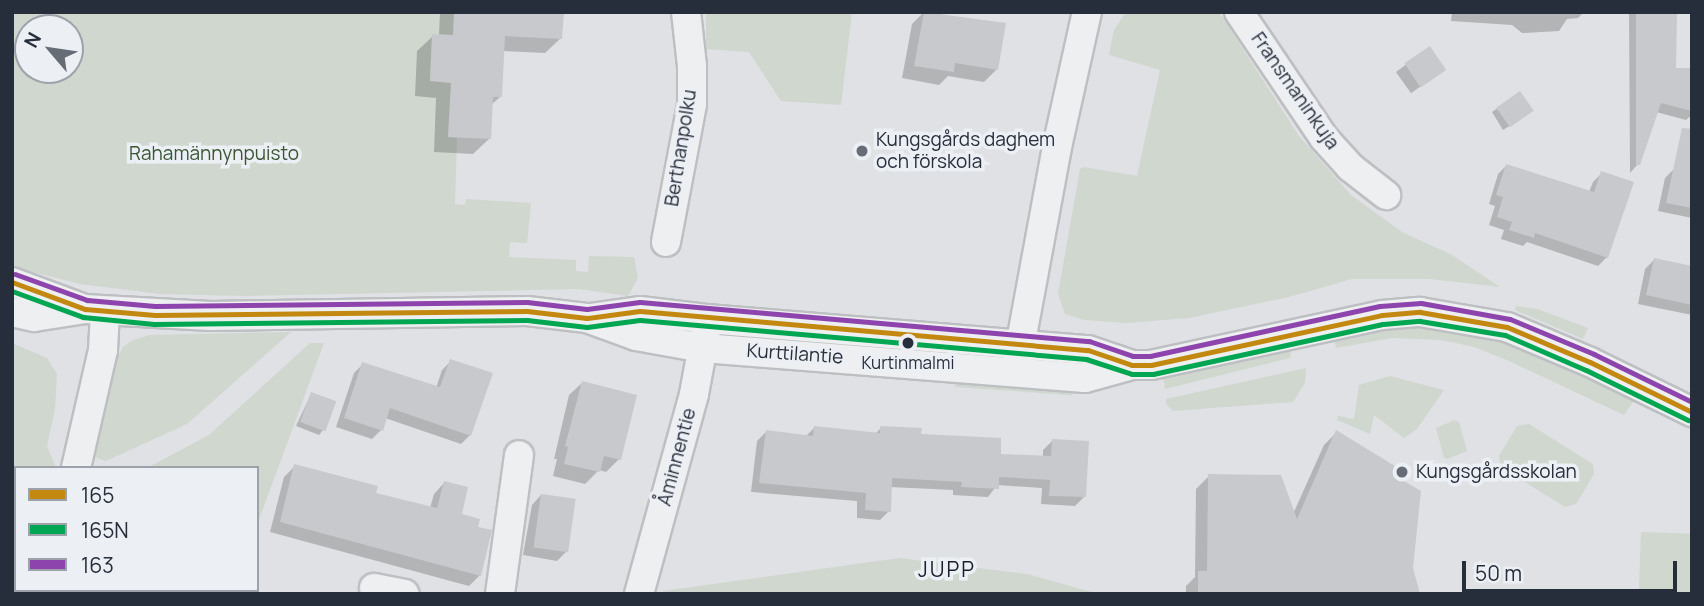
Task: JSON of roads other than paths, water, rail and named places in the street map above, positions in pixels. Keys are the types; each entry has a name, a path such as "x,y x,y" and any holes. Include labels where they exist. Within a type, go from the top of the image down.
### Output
{"street":[{"name":"Berthanpolku","path":"666,242 691,104 692,66 686,12"},
{"path":"1016,373 1066,106 1087,12"},
{"name":"Fransmaninkuja","path":"1240,12 1324,138 1350,167 1386,195"},
{"name":"Kurttilantie","path":"12,282 95,310"},
{"path":"76,466 103,350 95,310"},
{"name":"Kurttilantie","path":"12,312 34,317 95,310 338,323 527,311 587,318 636,336 704,348 1085,378 1132,365 1151,365 1382,314 1420,312 1507,327 1590,362 1692,412"},
{"name":"Kurttilantie","path":"587,318 640,311 707,319 1088,350 1132,365"},
{"name":"Åminnentie","path":"639,594 704,348 707,319"},
{"path":"500,594 519,455"},
{"path":"374,588 404,594"}],"place":[{"name":"Kungsgårds daghem och förskola","path":"862,151"},
{"name":"Kurtinmalmi","path":"908,343"},
{"name":"Kungsgårdsskolan","path":"1402,472"}],"district":[{"name":"JUPP","path":"947,569"}],"park label":[{"name":"Rahamännynpuisto","path":"214,154"}]}
